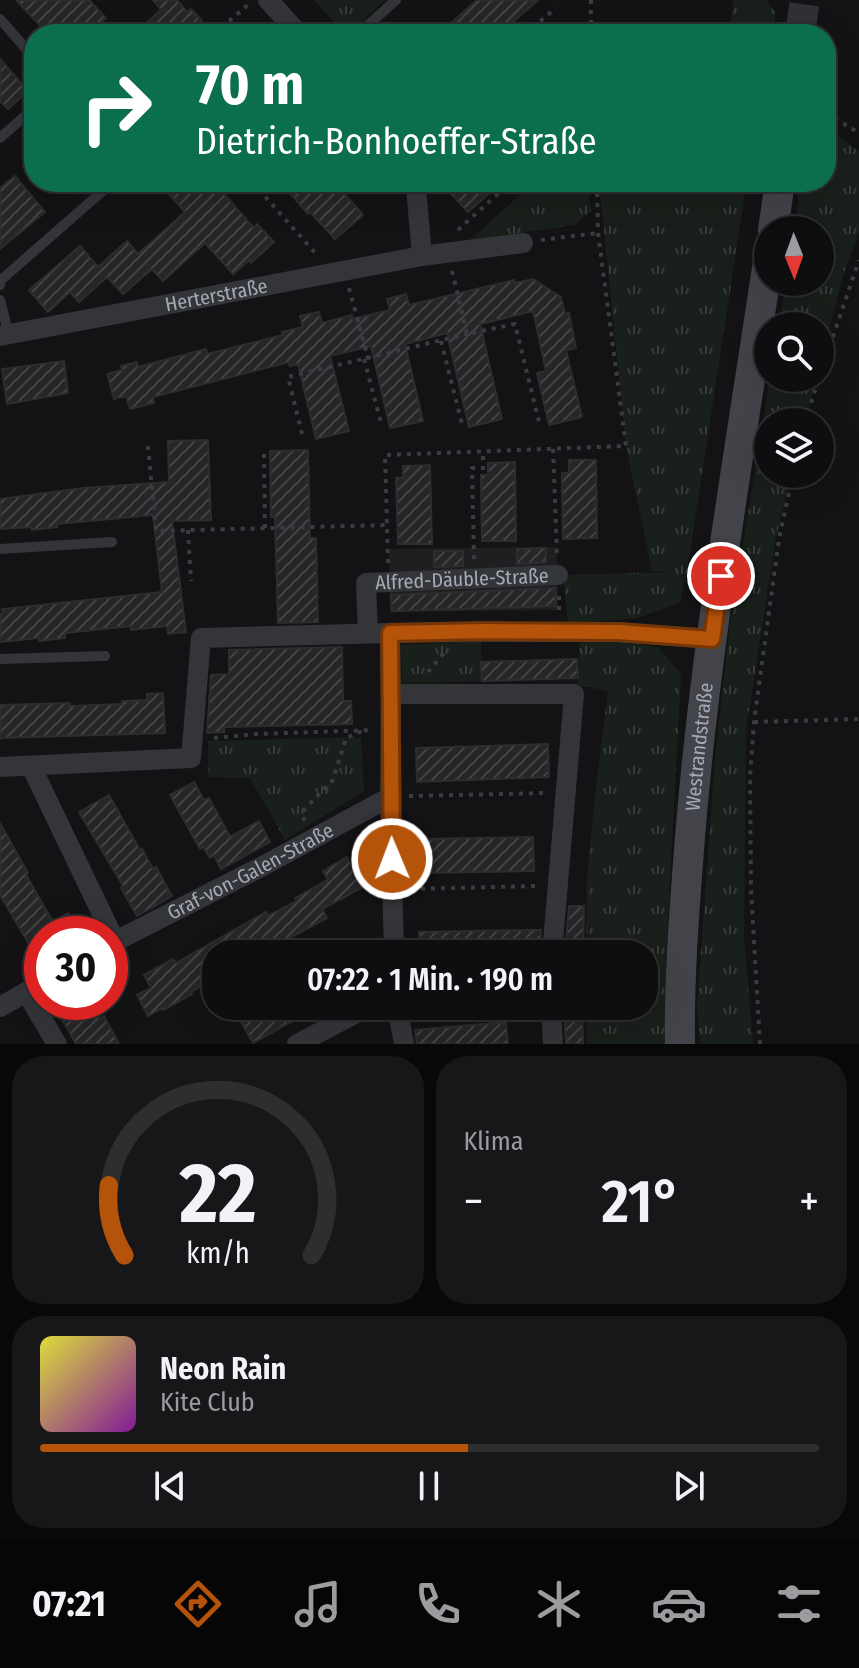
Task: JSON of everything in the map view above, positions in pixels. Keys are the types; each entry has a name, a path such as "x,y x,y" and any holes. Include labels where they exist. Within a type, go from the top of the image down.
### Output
{"main road":[{"path":"775,216 779,192"},
{"name":"Westrandstraße","path":"680,1044 681,958 695,769 763,296"}],"street":[{"path":"268,0 290,24"},
{"path":"416,192 421,246"},
{"name":"Herterstraße","path":"4,336 335,272 421,246 448,252 523,243"},
{"name":"Alfred-Däuble-Straße","path":"368,633 366,583 558,575"},
{"path":"0,767 192,749 201,638 560,631 712,639"},
{"path":"390,633 394,940"},
{"path":"391,694 574,694 553,940"},
{"path":"31,766 100,916"},
{"name":"Graf-von-Galen-Straße","path":"128,935 390,797"},
{"path":"0,1007 24,994"},
{"path":"47,1020 57,1044"},
{"path":"297,1044 343,1020"},
{"path":"400,1020 404,1044"},
{"path":"552,1020 553,1044"}],"lane":[{"path":"369,24 396,0"},
{"path":"0,19 24,47"},
{"path":"0,138 24,117"},
{"path":"0,285 1,280 102,192"},
{"name":"Herterstraße","path":"0,300 4,336"},
{"path":"0,549 112,542"},
{"path":"0,659 105,656"}],"path":[{"path":"225,24 253,0"},
{"path":"591,0 591,24"},
{"path":"537,24 556,8"},
{"path":"836,119 859,132"},
{"path":"261,192 335,272 366,358"},
{"path":"421,246 456,231 500,192"},
{"path":"388,582 385,455 626,446 598,233 597,192"},
{"path":"523,243 598,233"},
{"path":"448,252 467,334"},
{"path":"834,334 859,260"},
{"path":"356,314 381,423"},
{"path":"302,434 288,377 515,324 540,426"},
{"path":"441,341 462,424"},
{"path":"148,446 156,531 387,525"},
{"path":"553,449 560,631"},
{"path":"475,579 472,468 483,468 483,452"},
{"path":"264,454 265,529"},
{"path":"760,1044 751,890 750,777 754,722 779,539 790,488"},
{"path":"188,530 191,581"},
{"path":"426,694 426,676 443,654 443,632"},
{"path":"754,722 859,719"},
{"path":"304,828 303,811 333,780 346,738 364,730"},
{"path":"192,749 257,734 391,730"},
{"path":"390,797 566,792"},
{"path":"392,890 558,886"}],"shaded area":[{"path":"557,547 558,610 390,612 389,549"}],"green space":[{"path":"314,0 385,0 359,24 336,24"},
{"path":"734,0 766,0 775,12 775,24 730,24"},
{"path":"836,133 859,152 859,232 834,312 781,312 784,296 834,296 834,216 797,216 798,192 836,192"},
{"path":"523,192 589,192 591,211 575,225 470,240"},
{"path":"600,192 745,192 680,603 637,618 568,624 563,575 674,572 652,571 626,446"},
{"path":"768,392 813,392 809,408 765,408"},
{"path":"754,476 754,488 788,488 776,537 746,730 744,937 753,1044 700,1044 697,1007 715,758 730,624"},
{"path":"580,636 658,647 681,674 666,957 667,1044 587,1044 586,1020 658,1020 658,940 586,940 587,879 608,691 578,685"},
{"path":"481,641 482,681 402,683 401,645"},
{"path":"361,737 364,791 285,840 250,778 208,777 208,741"}],"building":[{"path":"16,0 89,0 106,18 100,24 39,24"},
{"path":"153,0 177,0 187,12 191,9 202,21 199,24 145,24 161,10"},
{"path":"477,0 538,0 510,24 450,24"},
{"path":"0,59 24,86 24,95 8,109 0,101"},
{"path":"15,176 24,187 24,192 28,192 45,212 0,249 0,188"},
{"path":"224,192 254,228 257,224 274,242 251,263 249,260 233,274 205,243 163,281 152,269 123,294 107,277 79,302 70,292 48,312 29,290 80,246 98,267 127,241 138,254 185,212 168,193"},
{"path":"289,192 343,192 363,215 335,239 310,212 308,214"},
{"path":"449,192 491,192 468,212"},
{"path":"533,279 561,297 565,314 569,313 576,348 566,350 582,417 549,425 537,373 546,371 533,311 480,324 502,419 469,427 447,333 405,344 423,421 390,428 371,346 330,356 349,431 316,439 298,364 290,366 289,362 153,397 154,403 130,409 126,396 114,399 107,374 137,362 138,367 206,349 207,354 283,335 282,332 303,327 300,316 319,312 322,323 352,315 353,319 390,310 387,299 406,294 409,305 514,280 515,283"},
{"path":"64,361 68,393 7,404 2,369"},
{"path":"208,440 211,520 172,521 186,632 168,634 167,626 131,630 131,626 65,633 65,638 0,642 2,609 162,592 153,515 57,524 57,527 32,530 31,527 0,529 0,499 84,488 169,482 168,441"},
{"path":"308,450 310,538 316,538 318,622 278,623 270,451"},
{"path":"569,460 596,460 597,538 563,539 562,473 569,473"},
{"path":"515,462 516,541 482,541 481,475 488,475 488,463"},
{"path":"430,465 432,544 398,544 396,478 403,478 403,466"},
{"path":"546,548 546,562 517,564 517,549"},
{"path":"434,551 463,551 463,566 434,567"},
{"path":"555,588 556,606 392,611 391,595"},
{"path":"342,647 343,701 351,701 352,724 224,727 224,732 207,733 211,675 229,674 229,650"},
{"path":"577,659 578,678 482,681 481,662"},
{"path":"163,693 165,733 0,738 0,705 122,704 122,701 147,700 147,694"},
{"path":"548,744 549,777 417,782 416,748"},
{"path":"194,782 204,800 209,798 230,837 259,821 270,842 221,869 214,855 210,858 203,847 200,849 170,795"},
{"path":"109,795 140,850 153,869 156,867 172,896 137,916 79,812"},
{"path":"0,823 50,916 24,916 24,936 0,895"},
{"path":"533,837 534,871 418,873 417,839"},
{"path":"347,857 363,887 322,909 327,918 286,940 217,940 266,912 268,916 297,901 295,898 328,880 323,871"},
{"path":"569,906 584,906 583,940 566,940"},
{"path":"541,930 540,940 419,940 419,932"},
{"path":"202,948 202,986 148,1016 137,995 151,988 144,975 173,959 176,963"},
{"path":"62,1020 106,1020 119,1044 76,1044"},
{"path":"240,1020 295,1020 253,1043"},
{"path":"565,1020 582,1020 583,1044 566,1044"},
{"path":"506,1022 508,1044 417,1044 415,1030"}],"tunnel":[{"path":"801,24 805,0"}],"route":[{"path":"392,859 390,633 618,632 712,639 721,576"}]}
